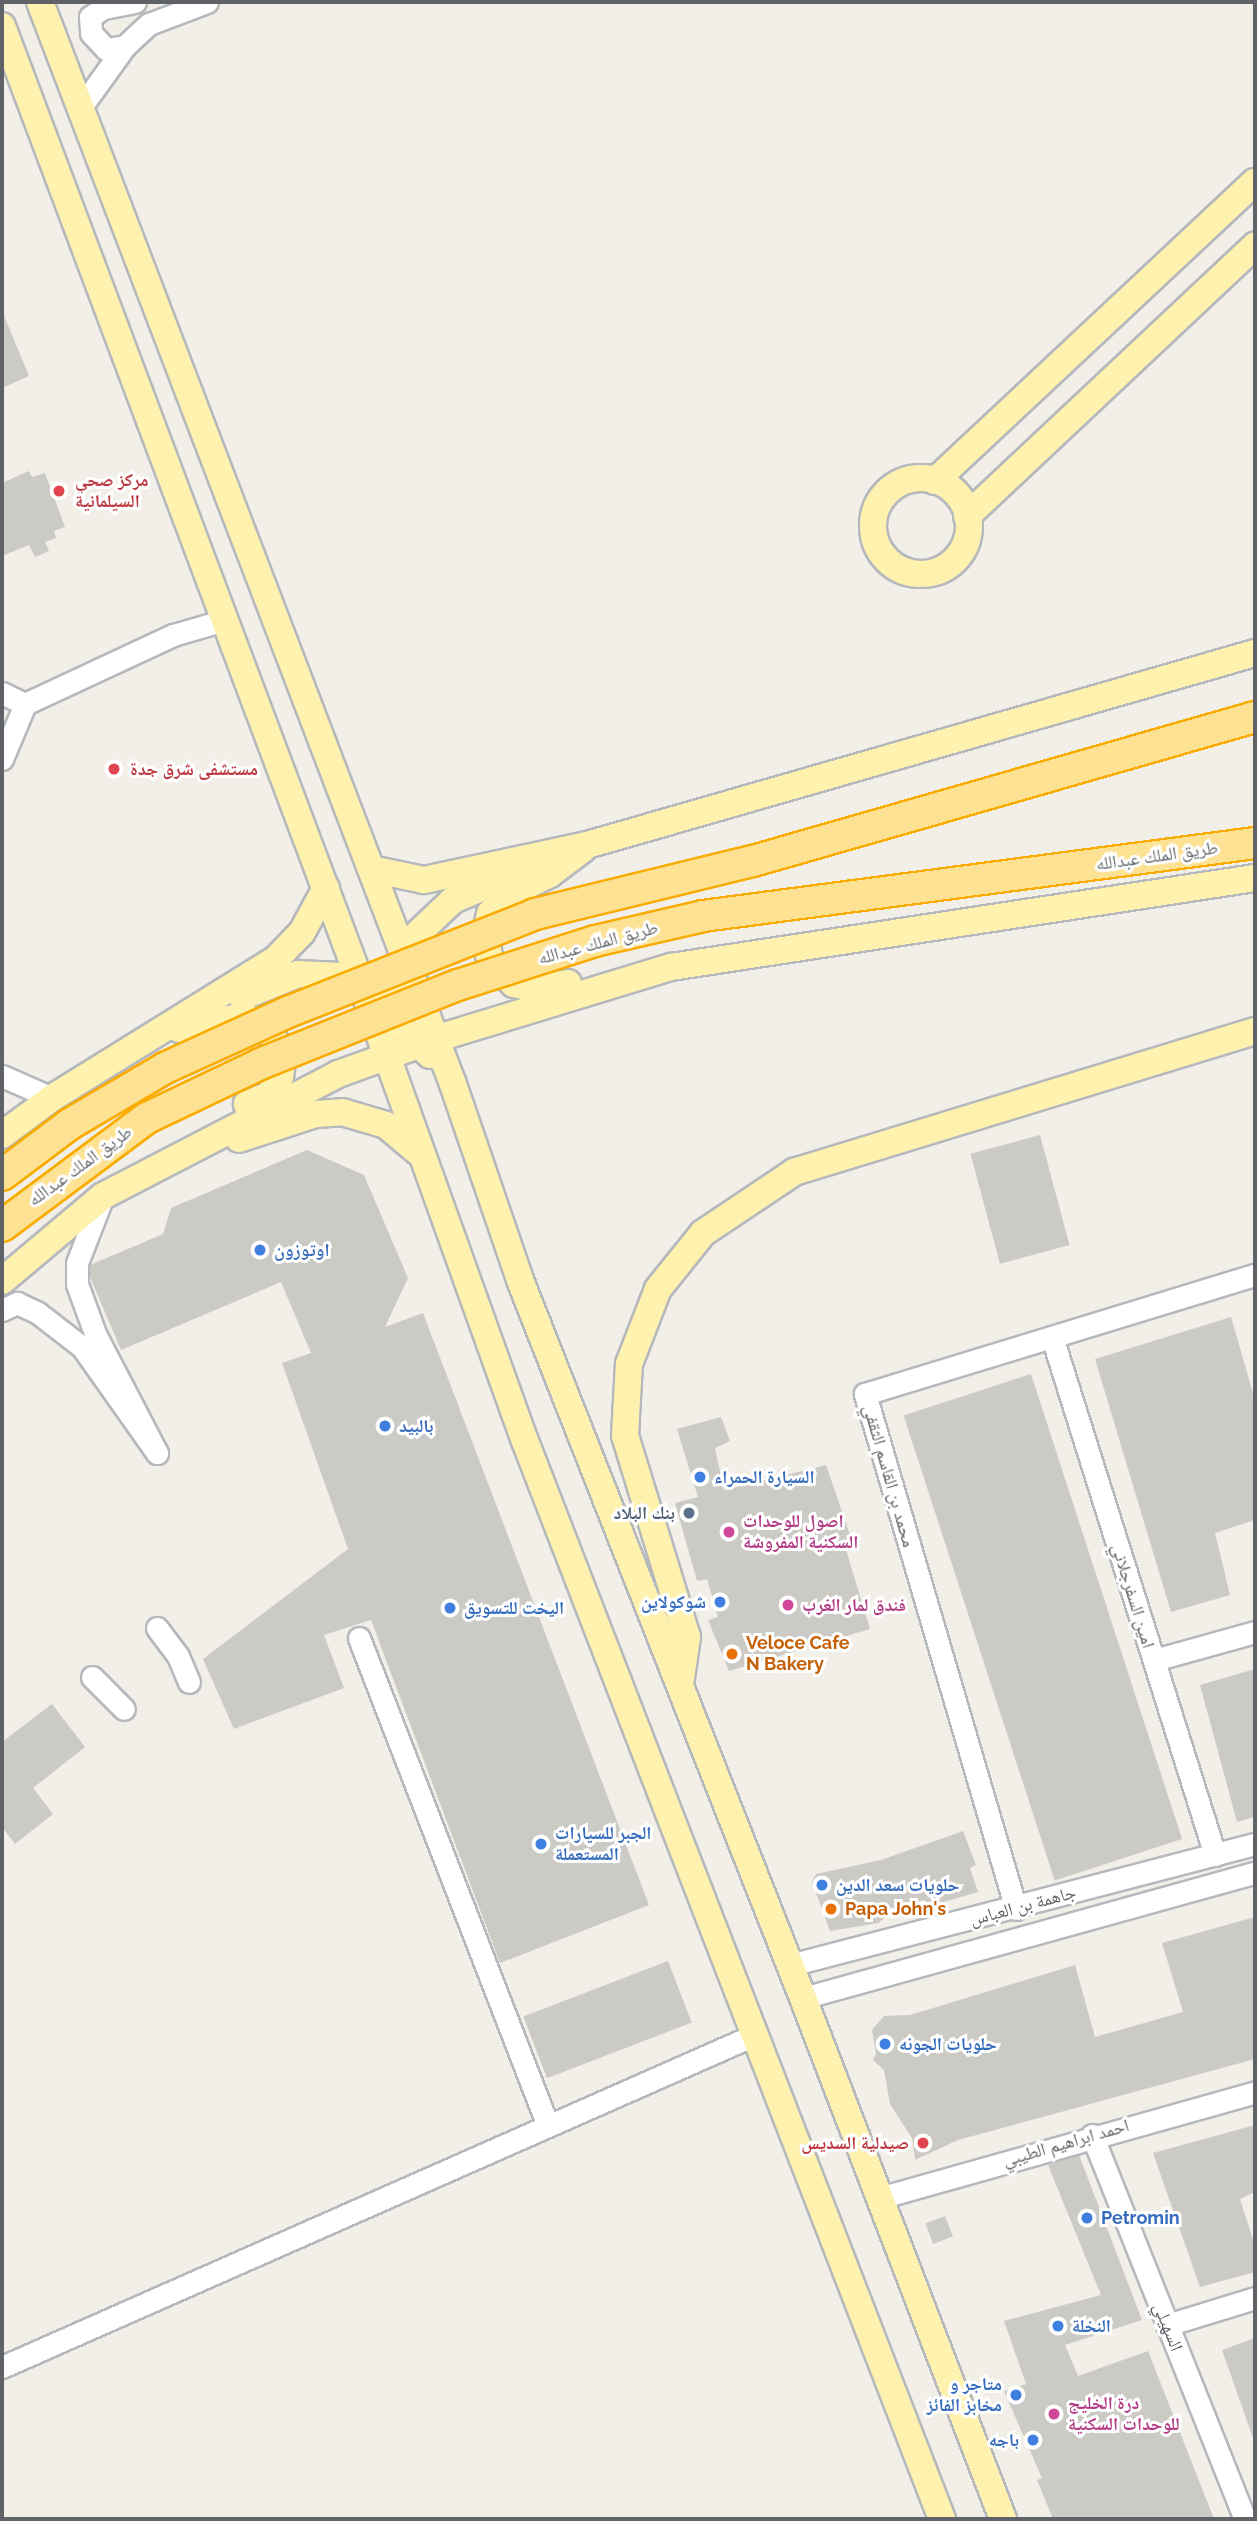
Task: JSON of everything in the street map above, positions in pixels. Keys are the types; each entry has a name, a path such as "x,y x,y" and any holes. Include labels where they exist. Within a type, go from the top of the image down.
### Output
{"highway":[{"path":"2,1175 70,1124 165,1068 288,1012 536,914 753,861 1255,717"},
{"name":"طريق الملك عبدالله","path":"2,1226 147,1118 260,1064 446,990 595,941 703,916 1255,843"}],"main road":[{"path":"40,2 403,954 427,1042 453,1084 520,1280 803,1998 1003,2519"},
{"path":"2,26 7,56 326,888 525,1441 942,2519"},
{"path":"935,481 1255,182"},
{"path":"967,516 1255,246"},
{"path":"935,481 956,494 967,516 962,551 943,569 919,574 886,559 873,525 880,501 898,484 935,481"},
{"path":"371,869 424,880 586,845 1255,653"},
{"path":"387,1057 392,983 403,954 425,924 453,900 586,845"},
{"path":"586,845 550,874 497,904 486,925 486,949 504,978 525,988 606,984"},
{"path":"2,1281 103,1196 338,1074 606,984 733,955 1255,878"},
{"path":"2,1135 52,1098 275,960 302,932 326,888"},
{"path":"157,1034 298,974 335,974 363,989 427,1042"},
{"path":"157,1034 244,1016 270,1029 283,1056 280,1077 269,1095 204,1126 173,1160"},
{"path":"679,1687 687,1637 625,1435 629,1364 658,1289 703,1233 794,1172 1255,1031"},
{"path":"173,1160 316,1114 342,1112 386,1125 423,1157"}],"street":[{"path":"125,46 106,49 91,33 90,17 97,5 135,2"},
{"path":"81,107 125,46 149,24 207,2"},
{"path":"2,759 24,704 173,635 225,620"},
{"path":"2,693 24,704"},
{"path":"2,1076 52,1098"},
{"path":"2,1310 17,1303 38,1313 82,1347 157,1453 96,1336 77,1284 78,1263 103,1196"},
{"name":"محمد بن القاسم الثقفي","path":"1016,1909 864,1394 1255,1276"},
{"name":"امين السفرجلاني","path":"1052,1337 1215,1855"},
{"path":"157,1628 178,1656 189,1682"},
{"path":"1154,1660 1255,1632"},
{"path":"359,1638 548,2126"},
{"path":"92,1676 124,1709"},
{"name":"جاهمة بن العباس","path":"790,1965 1016,1909 1255,1844"},
{"name":"جاهمة بن العباس","path":"803,1998 1255,1873"},
{"path":"2,2367 754,2035"},
{"name":"احمد ابراهيم الطيبي","path":"878,2198 1092,2135 1255,2092"},
{"name":"السهيلي","path":"1092,2135 1245,2519"},
{"path":"1167,2325 1255,2298"}],"building":[{"path":"2,311 29,376 2,388"},
{"path":"29,471 32,477 45,473 65,527 54,531 56,538 45,542 49,551 35,557 29,545 2,556 2,483"},
{"path":"1040,1135 1070,1245 1000,1264 970,1154"},
{"path":"307,1150 364,1175 408,1278 385,1327 423,1313 649,1905 500,1963 371,1620 324,1635 344,1688 234,1729 203,1659 348,1549 282,1363 311,1353 281,1282 121,1350 90,1277 90,1265 163,1234 171,1208"},
{"path":"1231,1317 1255,1400 1255,1520 1215,1533 1230,1595 1171,1612 1095,1359"},
{"path":"1031,1374 1182,1839 1055,1880 904,1415"},
{"path":"721,1417 730,1441 715,1448 724,1490 826,1465 852,1541 844,1543 870,1629 729,1671 708,1620 718,1617 707,1579 697,1581 675,1503 698,1497 677,1429"},
{"path":"1255,1669 1255,1817 1237,1822 1200,1685"},
{"path":"52,1704 85,1747 33,1788 53,1814 15,1844 2,1827 2,1742"},
{"path":"963,1831 976,1865 970,1868 978,1892 930,1906 924,1900 895,1907 879,1923 830,1931 812,1882 816,1874 881,1860"},
{"path":"1255,1917 1255,2059 958,2140 915,2160 912,2138 890,2104 884,2070 873,2060 876,2054 872,2030 884,2016 910,2015 1075,1965 1095,2037 1183,2012 1162,1943"},
{"path":"668,1961 692,2023 547,2078 523,2017"},
{"path":"1255,2125 1255,2192 1240,2199 1255,2246 1255,2272 1200,2287 1153,2153"},
{"path":"1079,2155 1142,2320 1065,2345 1078,2376 1148,2351 1214,2519 1053,2519 1037,2480 1042,2478 1004,2391 1026,2384 1004,2321 1101,2295 1048,2165"},
{"path":"945,2216 953,2237 933,2244 925,2224"},
{"path":"1255,2338 1255,2438 1253,2438 1222,2350"}],"place":[{"name":"مركز صحي السيلمانية","path":"59,491"},
{"name":"مستشفى شرق جدة","path":"114,769"},
{"name":"اوتوزون","path":"260,1250"},
{"name":"بالبيد","path":"385,1426"},
{"name":"السيارة الحمراء","path":"700,1477"},
{"name":"بنك البلاد","path":"689,1513"},
{"name":"اصول للوحدات السكنية المفروشة","path":"729,1532"},
{"name":"شوكولاين","path":"720,1602"},
{"name":"فندق لمار الغرب","path":"788,1605"},
{"name":"اليخت للتسويق","path":"450,1608"},
{"name":"Veloce Cafe N Bakery","path":"732,1654"},
{"name":"الجبر للسيارات المستعملة","path":"541,1844"},
{"name":"حلويات سعد الدين","path":"822,1885"},
{"name":"Papa John's","path":"831,1909"},
{"name":"حلويات الجونه","path":"885,2044"},
{"name":"صيدلية السديس","path":"923,2143"},
{"name":"Petromin","path":"1087,2218"},
{"name":"النخلة","path":"1058,2326"},
{"name":"متاجر و مخابز الفائز","path":"1016,2395"},
{"name":"درة الخليج للوحدات السكنية","path":"1054,2414"},
{"name":"باجه","path":"1033,2440"}]}
